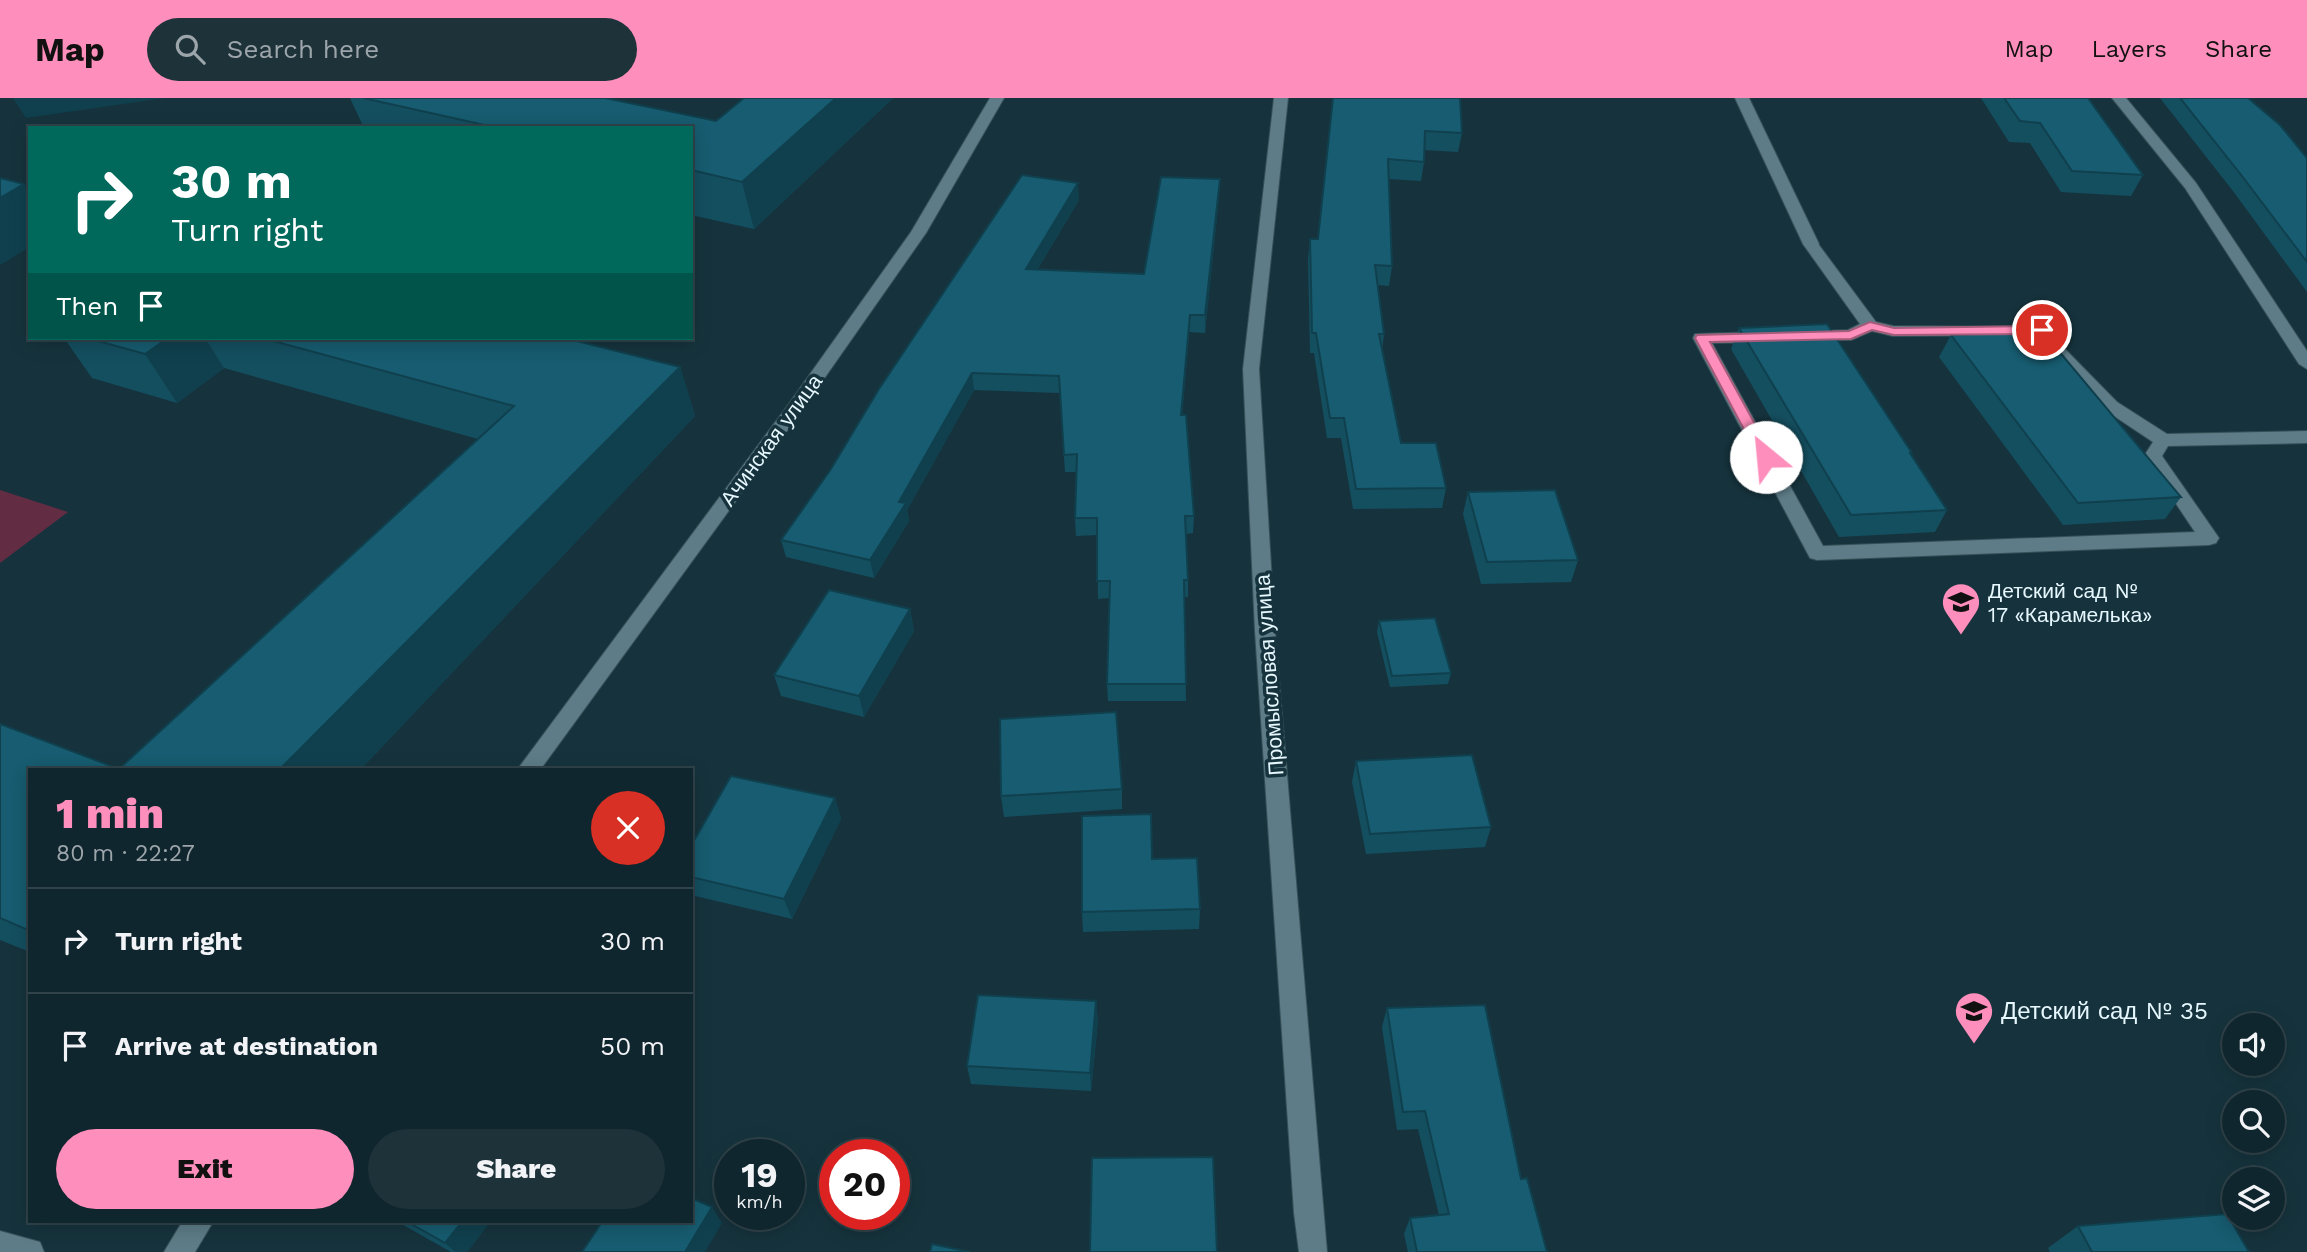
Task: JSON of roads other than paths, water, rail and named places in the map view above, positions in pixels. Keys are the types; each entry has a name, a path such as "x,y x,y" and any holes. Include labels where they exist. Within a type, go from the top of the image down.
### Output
{"street":[{"name":"Ачинская улица","path":"529,768 794,409 918,233 997,98"},
{"name":"Промысловая улица","path":"1280,98 1251,369 1267,658 1313,1252"},
{"path":"1742,98 1811,244 1870,326"},
{"path":"2119,98 2191,186 2307,364"},
{"path":"2163,440 2154,456 2209,538 1817,553 1701,338 1851,335 1870,326 1894,331 2042,330 2058,352 2111,406 2163,440 2307,437"},
{"path":"178,1252 198,1223"},
{"path":"0,1245 30,1252"}],"place":[{"name":"Детский сад № 17 «Карамелька»","path":"1961,636"},
{"name":"Детский сад № 35","path":"1974,1045"}]}
